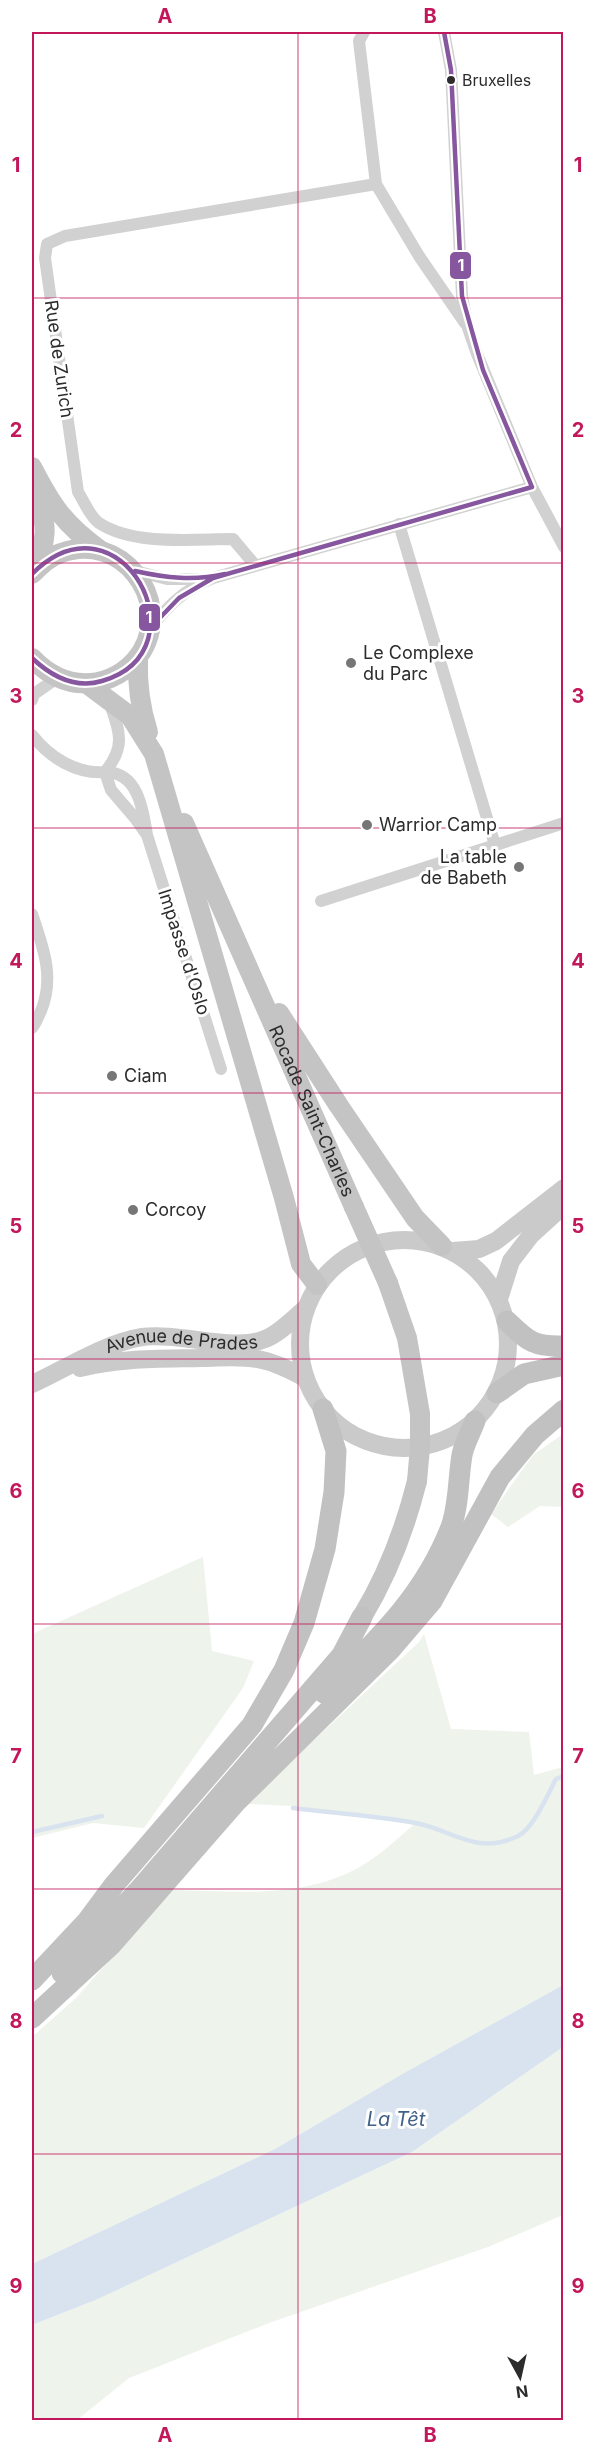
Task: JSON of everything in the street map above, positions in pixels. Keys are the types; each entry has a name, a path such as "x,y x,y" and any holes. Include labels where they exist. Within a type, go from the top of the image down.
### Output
{"highway":[{"path":"507,1321 526,1339 543,1347 564,1346"},
{"path":"497,1393 524,1374 564,1365"},
{"path":"85,1924 114,1885 252,1725 284,1670 307,1612 325,1549 334,1492 336,1451 323,1410"},
{"path":"36,2010 111,1945 235,1803 391,1649 432,1601 500,1477 535,1435 564,1410"},
{"path":"36,2010 283,1734 407,1607 430,1569 451,1526 460,1480 462,1454 475,1421"},
{"path":"36,2010 342,1654 362,1617"},
{"path":"32,1980 263,1730 362,1617"}],"main road":[{"path":"32,467 53,507 78,534 100,550 119,558 135,571 146,588 152,607 151,627 138,658 124,671 106,680 87,684 57,678 43,670 32,658"},
{"path":"32,482 43,511 46,531 43,550 32,574"},
{"path":"32,574 45,561 62,553 81,549 100,550"},
{"name":"Rocade Saint-Charles","path":"138,658 137,684 141,710 154,754 388,1283 407,1338 420,1414 417,1481 396,1550 380,1586 362,1617"},
{"name":"Rocade Saint-Charles","path":"87,684 108,697 130,716 154,754"},
{"path":"154,754 284,1198 301,1264 317,1285"},
{"path":"237,940 287,1025 415,1218 448,1249 481,1272 499,1299 507,1321 509,1348 506,1370 497,1393 475,1421 447,1440 430,1445 397,1448 364,1440 336,1422 323,1410 305,1378 300,1354 300,1331 306,1308 317,1285 330,1270 363,1249 381,1242 420,1240 448,1249 479,1249 496,1241 564,1188"},
{"path":"499,1299 511,1261 531,1235 564,1205"},
{"name":"Avenue de Prades","path":"32,1384 88,1355 141,1337 182,1336 243,1344 266,1339 306,1308"},
{"name":"Avenue de Prades","path":"52,1375 94,1364 148,1359 226,1357 261,1359 305,1378"}],"street":[{"path":"364,32 360,41 376,184 419,256 468,328"},
{"path":"444,32 451,69 462,296 468,328 532,488 564,547"},
{"name":"Rue de Zurich","path":"255,565 232,539 160,540 125,533 98,522 88,509 78,492 45,258 47,244 65,236 376,184"},
{"path":"151,627 174,601 191,587 213,578 532,488"},
{"path":"399,524 495,844"},
{"path":"135,571 167,579 213,578"},
{"path":"32,700 34,694 57,678"},
{"path":"105,772 114,761 120,744 119,731 108,697"},
{"path":"32,735 39,744 70,767 89,773 114,772 129,781 142,805 147,835"},
{"path":"105,772 111,790 147,835"},
{"path":"321,901 564,823"},
{"name":"Impasse d'Oslo","path":"147,835 221,1069"},
{"path":"32,914 46,958 49,985 47,998 32,1028"}],"shaded area":[{"path":"563,1434 563,1507 540,1506 508,1527 491,1514 533,1455"},
{"path":"203,1557 212,1651 254,1661 243,1688 144,1828 93,1823 32,1838 32,1634"},
{"path":"424,1634 451,1729 529,1732 534,1775 563,1767 563,1985 404,2073 275,2149 32,2264 32,2037 76,1998 171,1890 270,1891 317,1884 341,1876 370,1861 417,1822 293,1806 249,1804 284,1768 419,1642"},
{"path":"563,2047 563,2215 488,2247 269,2323 129,2378 77,2420 32,2420 32,2325 98,2299 412,2152"}],"water":[{"name":"La Têt","path":"563,1985 563,2047 412,2152 98,2299 32,2325 32,2264 275,2149 404,2073"}],"waterway":[{"path":"293,1808 416,1823 465,1840 490,1843 503,1841 524,1832 540,1810 556,1779 564,1776"},
{"path":"32,1832 102,1816"}],"transit line":[{"name":"1","path":"444,32 451,70 462,296 483,370 532,487"},
{"name":"1","path":"151,627 179,598 213,578 532,487"},
{"name":"1","path":"32,574 65,552 95,549 121,561 140,583 150,610 148,639 133,664 102,681 73,682 55,675 32,658"},
{"name":"1","path":"135,571 180,578 225,574"}],"place":[{"name":"Bruxelles","path":"451,80"},
{"name":"Le Complexe du Parc","path":"351,663"},
{"name":"Warrior Camp","path":"367,825"},
{"name":"La table de Babeth","path":"519,867"},
{"name":"Ciam","path":"112,1076"},
{"name":"Corcoy","path":"133,1210"}]}
